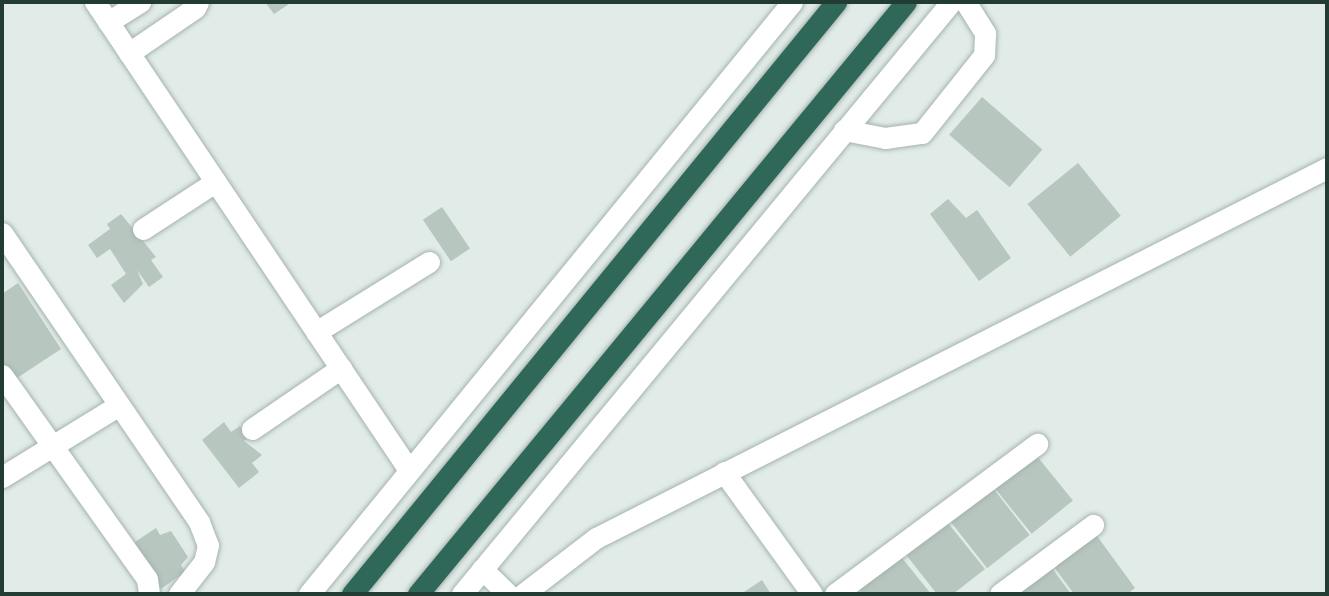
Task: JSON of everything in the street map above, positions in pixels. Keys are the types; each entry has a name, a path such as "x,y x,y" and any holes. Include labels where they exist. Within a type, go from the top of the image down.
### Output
{"highway":[{"path":"352,594 836,2"},
{"path":"418,594 906,2"}],"street":[{"path":"95,2 409,470"},
{"path":"108,22 141,2"},
{"path":"129,53 195,8 198,2"},
{"path":"462,594 951,2"},
{"path":"844,130 884,138 922,133 984,55 985,33 966,2"},
{"path":"309,594 785,5"},
{"path":"523,594 596,538 1327,167"},
{"path":"143,229 215,182"},
{"path":"2,233 199,522 208,545 204,562 179,594"},
{"path":"316,332 429,262"},
{"path":"252,429 341,368"},
{"path":"2,375 147,579 149,594"},
{"path":"2,477 120,405"},
{"path":"835,594 1037,444"},
{"path":"724,472 812,594"},
{"path":"1000,594 1093,525"},
{"path":"482,569 508,594"}],"building":[{"path":"265,2 292,2 274,14"},
{"path":"982,97 1042,149 1010,187 949,135"},
{"path":"1078,163 1121,216 1070,257 1027,204"},
{"path":"948,199 966,218 977,210 1011,258 979,281 930,214"},
{"path":"442,207 470,248 451,261 423,220"},
{"path":"121,214 156,257 151,260 163,277 149,287 137,270 143,284 124,303 111,285 126,274 110,249 97,258 88,245 110,229 107,224"},
{"path":"18,283 61,349 11,382 2,367 2,294"},
{"path":"224,422 231,432 240,426 249,438 244,441 262,455 252,463 259,472 239,488 202,440"},
{"path":"1032,450 1073,501 1032,534 991,483"},
{"path":"989,483 1030,535 987,568 946,516"},
{"path":"944,518 985,569 953,594 937,594 903,551"},
{"path":"156,528 160,535 171,531 188,557 181,565 185,572 161,589 132,544"},
{"path":"1097,536 1135,588 1127,594 1074,594 1054,567"},
{"path":"898,553 931,594 863,594 857,587"},
{"path":"1052,568 1071,594 1017,594"},
{"path":"762,580 771,594 741,594"}]}
